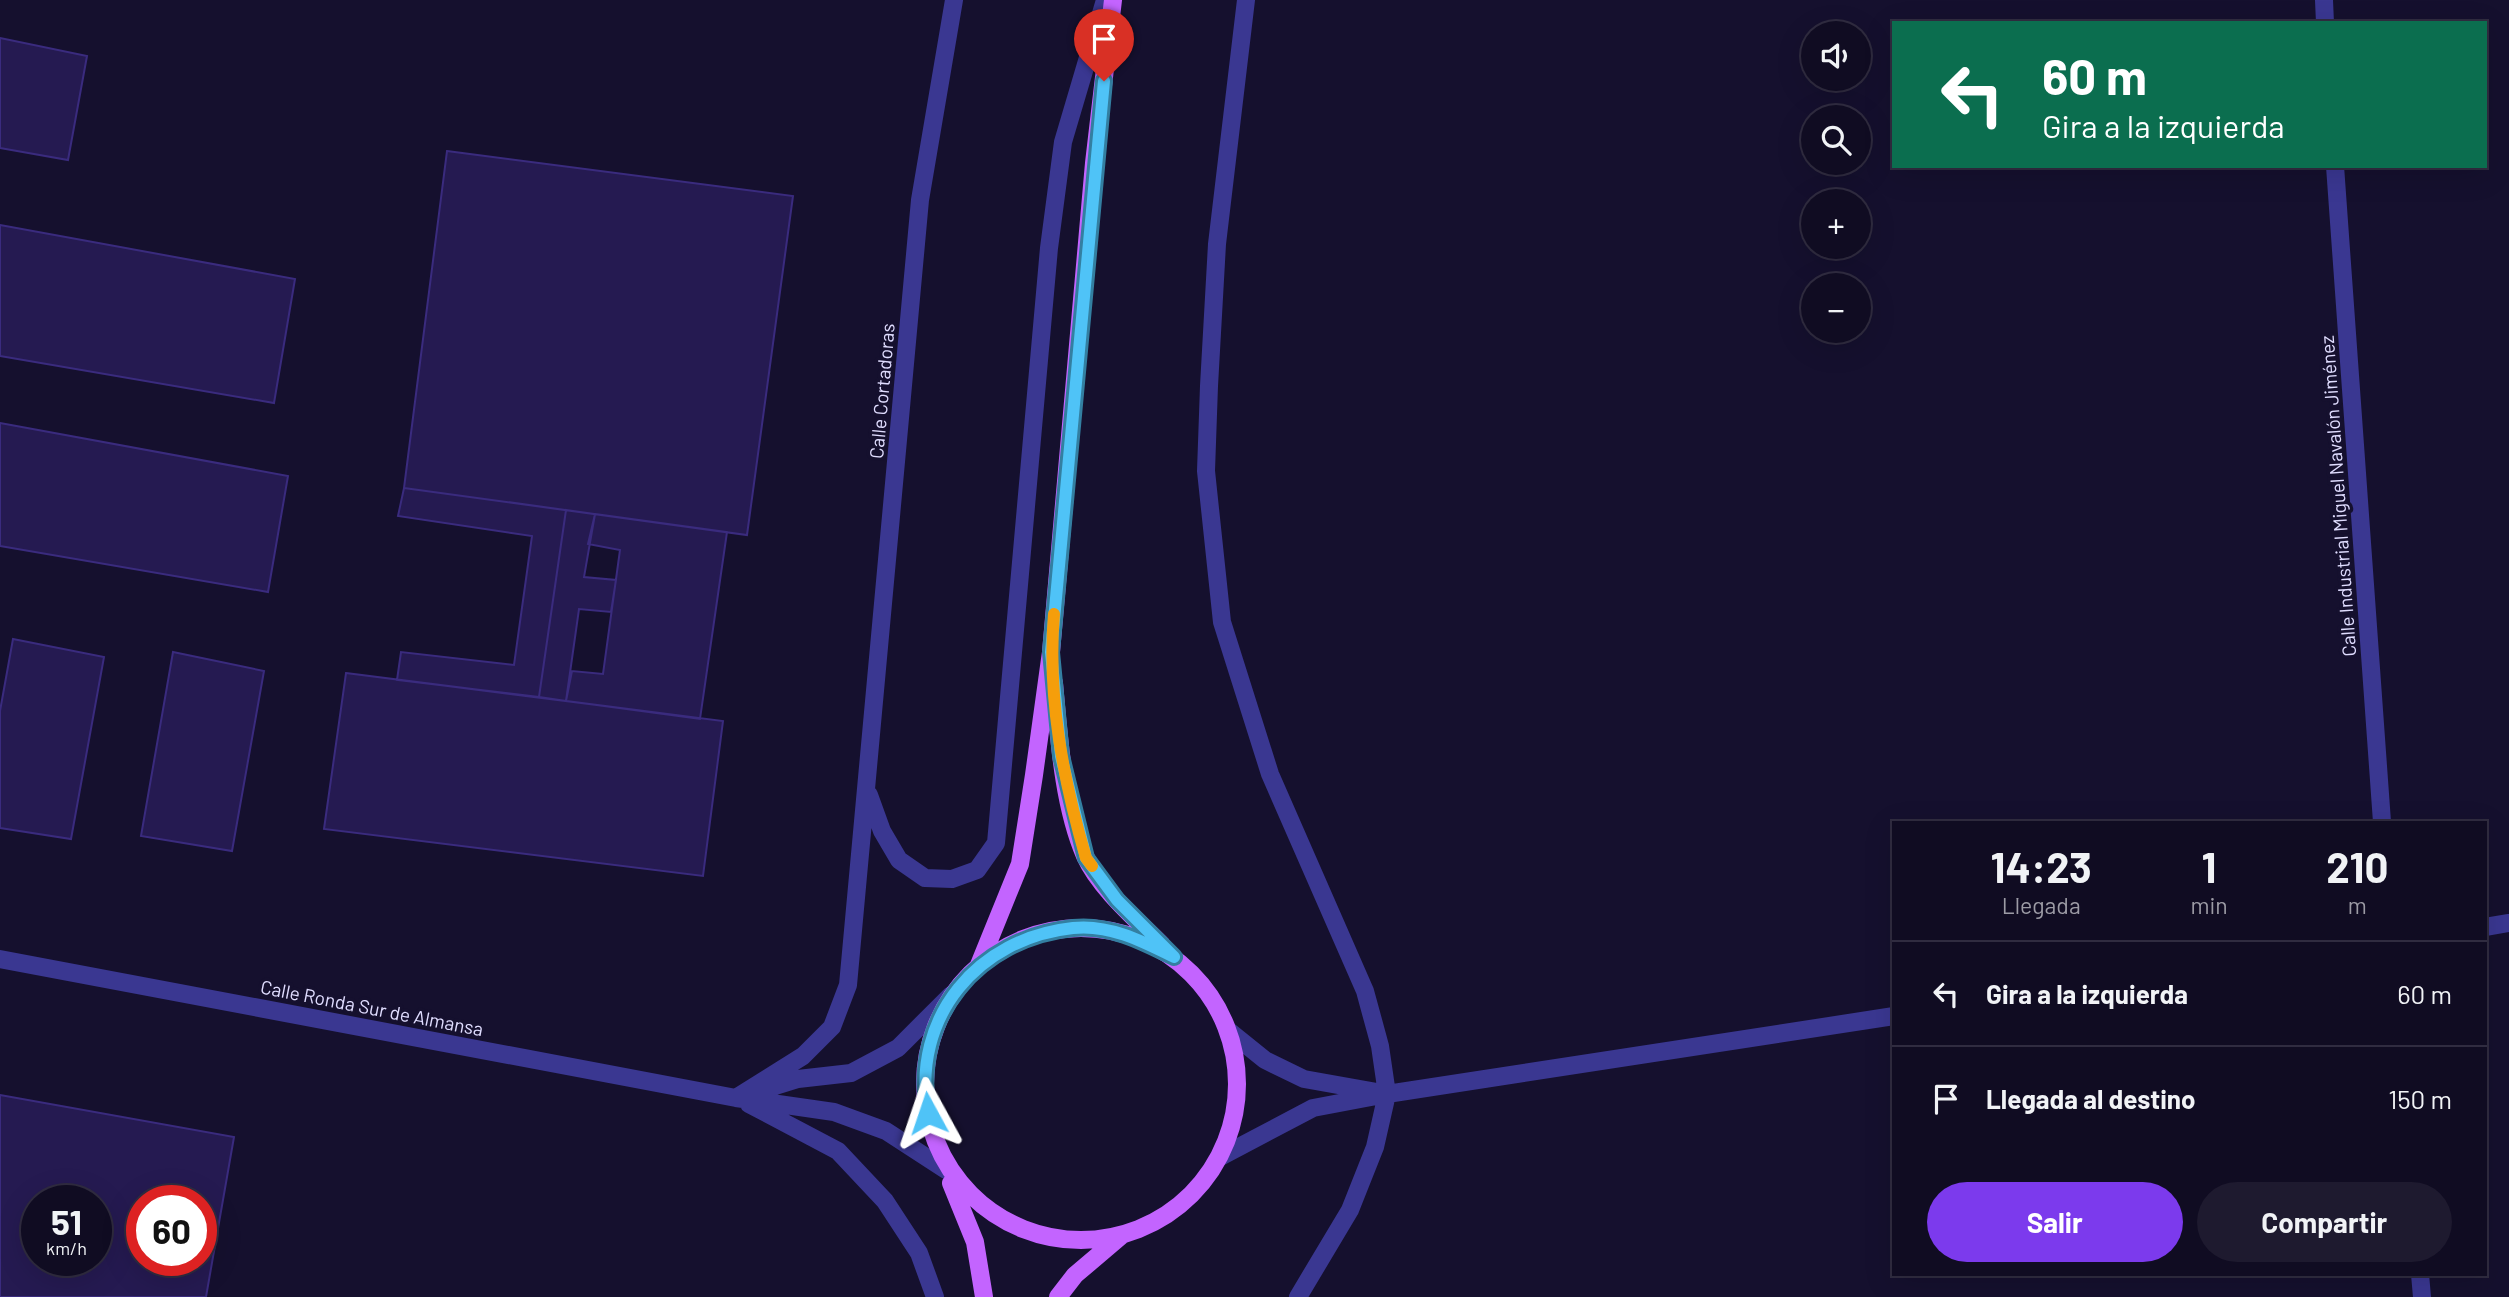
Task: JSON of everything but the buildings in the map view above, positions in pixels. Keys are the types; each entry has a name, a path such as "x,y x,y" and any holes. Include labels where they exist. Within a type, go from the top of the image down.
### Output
{"main road":[{"path":"979,965 1020,864 1051,652 1094,163 1113,0"},
{"path":"1051,652 1061,756 1086,858 1117,900 1207,990 1229,1031 1238,1073 1235,1116 1220,1157 1195,1192 1162,1219 1122,1236 1074,1275 1058,1297"},
{"path":"984,1297 975,1242 932,1137 923,1088 930,1039 951,995 979,965 1024,938 1075,927 1127,934 1174,957"},
{"path":"945,1167 970,1196 1003,1221 1040,1236 1081,1241 1122,1236"}],"street":[{"name":"Calle Cortadoras","path":"736,1098 803,1056 831,1027 848,985 920,200 954,0"},
{"path":"867,788 882,831 899,860 925,878 952,879 977,870 996,843 1049,248 1063,142 1105,0"},
{"path":"1246,0 1217,244 1209,386 1206,471 1222,622 1270,775 1365,991 1380,1046 1387,1094 1375,1147 1350,1210 1298,1297"},
{"path":"2323,0 2325,21"},
{"name":"Calle Industrial Miguel Navalón Jiménez","path":"2335,168 2382,821"},
{"path":"2487,927 2509,923"},
{"name":"Calle Ronda Sur de Almansa","path":"0,959 736,1098 834,1112 886,1131 945,1167"},
{"name":"Calle Ronda Sur de Almansa","path":"736,1098 798,1079 851,1073 898,1048 951,995"},
{"path":"1220,1157 1313,1108 1387,1094 1892,1016"},
{"path":"1229,1031 1265,1060 1304,1079 1387,1094"},
{"path":"736,1098 838,1151 885,1201 919,1254 934,1297"},
{"path":"2420,1276 2422,1297"}],"slow traffic":[{"path":"1054,614 1051,652 1061,756 1086,858 1092,866"}],"route":[{"path":"928,1113 923,1088 930,1039 951,995 979,965 1024,938 1075,927 1127,934 1174,957 1117,900 1086,858 1061,756 1051,652 1094,163 1104,81"}]}
